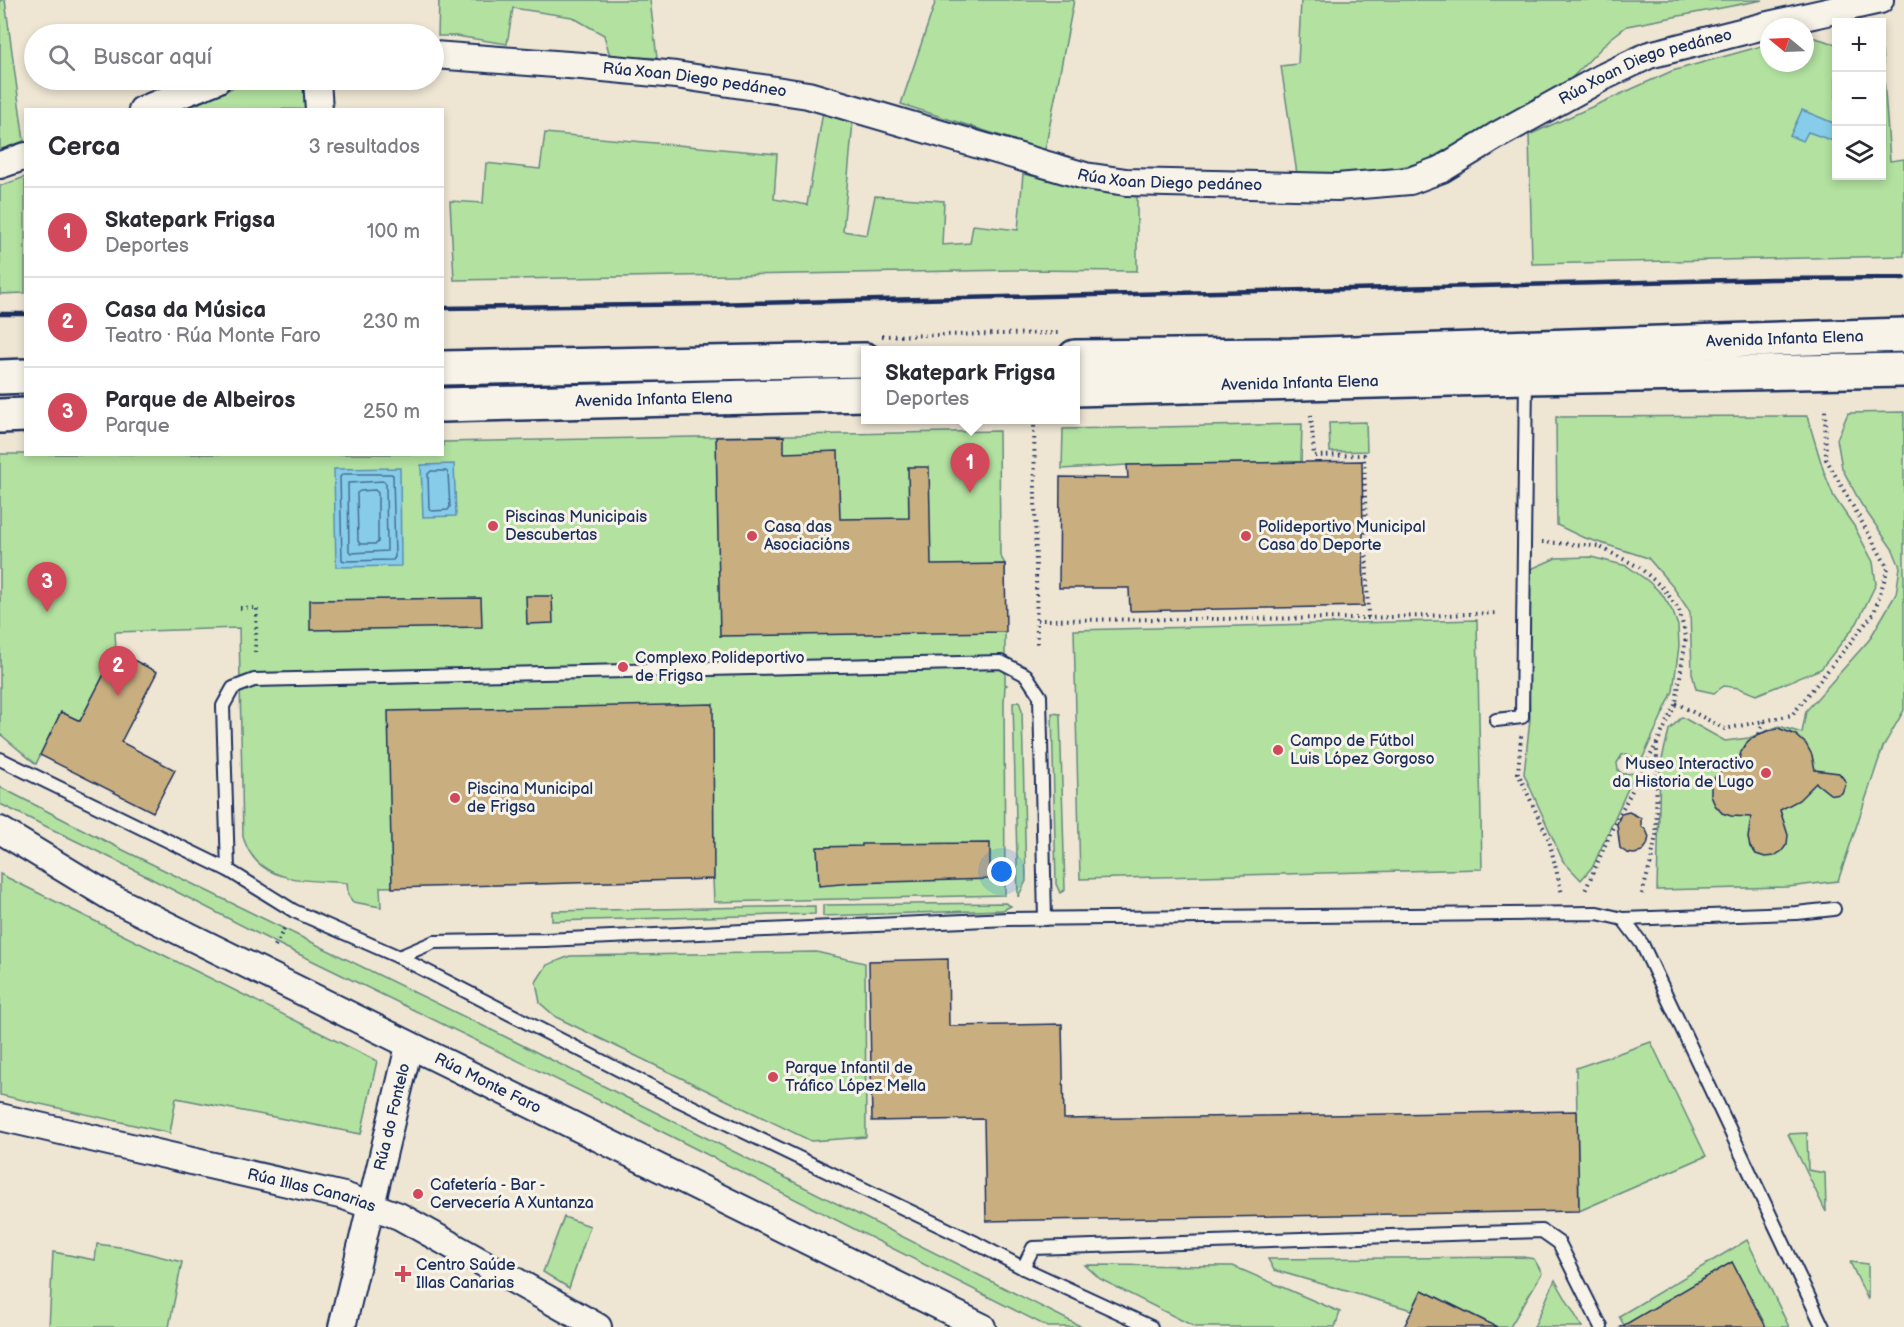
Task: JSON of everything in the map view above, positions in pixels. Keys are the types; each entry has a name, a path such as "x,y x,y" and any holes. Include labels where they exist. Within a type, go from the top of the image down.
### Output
{"street":[{"name":"Rúa Xoan Diego pedáneo","path":"444,56 676,75 808,95 1085,176 1126,182 1337,187 1410,181 1442,169 1496,136 1649,55 1880,0"},
{"path":"147,108 192,90"},
{"path":"318,90 319,108"},
{"path":"0,165 24,157"},
{"name":"Avenida Infanta Elena","path":"1080,389 1524,362 1904,335"},
{"name":"Avenida Infanta Elena","path":"1080,357 1292,355 1904,370"},
{"name":"Avenida Infanta Elena","path":"444,368 861,360"},
{"path":"0,377 24,376"},
{"name":"Avenida Infanta Elena","path":"444,405 861,394"},
{"path":"0,416 24,415"},
{"name":"Rúa Monte Faro","path":"0,830 112,898 408,1046 982,1327"},
{"name":"Rúa do Fontelo","path":"342,1327 408,1046"},
{"name":"Rúa Illas Canarias","path":"0,1117 334,1193 370,1204 399,1216 598,1327"}],"lane":[{"path":"1496,720 1522,717 1524,362"},
{"path":"228,870 223,706 233,688 254,680 1001,662 1026,675 1040,696 1045,919"},
{"path":"0,759 228,870 294,911 399,957 674,1098 976,1243 1023,1268 1151,1327"},
{"path":"399,957 434,942 1045,919 1597,913 1623,920 1796,913 1834,909"},
{"path":"1623,920 1642,944 1823,1327"},
{"path":"1023,1268 1034,1248 1542,1231 1559,1243 1601,1327"}],"path":[{"path":"1676,703 1725,729 1792,715 1874,613 1888,568 1826,459 1825,409"},
{"path":"1311,415 1314,456 1364,455 1368,618"},
{"path":"1034,424 1037,648"},
{"path":"1523,541 1598,546 1639,567 1664,589 1678,610 1686,637 1676,703 1614,825 1584,893"},
{"path":"240,608 256,608 255,652"},
{"path":"1037,621 1368,618 1498,613"},
{"path":"1522,717 1518,773 1549,840 1562,895"},
{"path":"1759,734 1764,721"},
{"path":"1642,894 1652,862 1656,835 1657,743"},
{"path":"275,945 285,928"}],"green space":[{"path":"0,0 5,0 24,141 0,150"},
{"path":"439,0 650,0 657,58 610,56 604,35 572,17 513,8 507,44 444,36 444,24 438,24"},
{"path":"936,0 1074,0 1045,150 901,104"},
{"path":"1301,0 1763,0 1627,26 1610,39 1562,88 1423,162 1366,175 1297,174 1281,66 1298,64"},
{"path":"1814,38 1832,43 1832,180 1886,180 1886,106 1890,161 1904,159 1904,256 1532,264 1529,135 1672,71 1760,47 1760,72 1814,72"},
{"path":"228,90 316,90 317,108 188,108"},
{"path":"823,112 853,121 843,231 867,235 875,196 944,201 942,245 970,243 973,225 1018,230 1023,174 1137,197 1137,271 1015,270 454,280 450,201 483,203 486,163 540,169 545,133 777,154 774,199 807,205"},
{"path":"24,177 24,293 0,294 0,186"},
{"path":"861,375 861,384 444,392 444,385"},
{"path":"1904,412 1904,710 1883,747 1838,881 1788,887 1657,890 1660,767 1669,730 1682,717 1725,741 1749,738 1779,726 1802,733 1806,711 1869,640 1896,594 1900,567 1893,550 1861,504 1842,468 1837,439 1848,413"},
{"path":"1807,416 1834,497 1854,526 1873,562 1876,584 1857,623 1821,669 1756,695 1739,688 1724,686 1714,693 1696,689 1692,673 1690,612 1673,587 1648,558 1582,537 1557,525 1556,417"},
{"path":"1366,422 1367,451 1330,452 1329,423"},
{"path":"1302,424 1301,462 1127,465 1062,469 1063,429"},
{"name":"Complexo Polideportivo de Frigsa","path":"999,431 1000,555 1005,564 1005,684 1007,685 1004,702 1005,895 714,902 713,879 380,887 381,907 353,902 348,895 347,883 281,876 259,864 246,846 243,837 239,628 115,632 116,651 80,721 61,712 36,764 0,734 0,454 24,454 24,456 444,456 444,442"},
{"path":"1591,557 1627,566 1662,594 1678,626 1679,646 1673,691 1639,766 1635,758 1627,754 1622,755 1617,763 1618,770 1623,774 1635,773 1593,866 1581,880 1563,861 1524,774 1530,719 1528,654 1531,569 1556,558"},
{"name":"Campo de Fútbol Luis López Gorgoso","path":"1477,620 1482,869 1080,879 1074,630"},
{"path":"1019,701 1022,711 1026,881 1018,897 1013,703"},
{"path":"1052,713 1060,714 1065,890 1060,893 1056,884"},
{"path":"0,787 121,849 516,1042 1082,1327 1048,1327 617,1109 276,943 0,804"},
{"path":"0,874 377,1061 361,1134 176,1098 170,1133 0,1095"},
{"path":"1005,903 1011,906 1003,910 823,916 823,905"},
{"path":"815,906 815,914 552,921 552,911"},
{"name":"Parque Infantil de Tráfico López Mella","path":"816,952 865,963 866,1137 811,1141 556,1017 540,1003 536,982 547,965 570,956"},
{"path":"1651,1042 1706,1156 1579,1211 1576,1068"},
{"path":"1807,1133 1808,1170 1825,1173 1826,1212 1788,1134"},
{"path":"564,1217 590,1226 569,1288 543,1272"},
{"path":"1747,1240 1789,1327 1766,1327 1732,1262 1625,1327 1619,1316"},
{"path":"97,1244 127,1248 182,1262 169,1327 49,1327 53,1252 95,1260"},
{"path":"1523,1257 1534,1259 1542,1273 1510,1327 1497,1327 1422,1290 1412,1310 1274,1270 1268,1259"},
{"path":"1850,1262 1868,1264 1868,1300"},
{"path":"1085,1265 1233,1266 1340,1312 1335,1327 1195,1327 1100,1279"},
{"path":"1555,1280 1582,1327 1534,1327"}],"water":[{"path":"1802,110 1832,122 1832,141 1808,132 1803,141 1790,136"},
{"path":"454,464 456,516 423,517 421,465"},
{"path":"400,468 401,566 336,567 334,469"}],"building":[{"path":"784,436 784,453 838,451 840,519 909,518 908,467 929,467 931,565 1005,564 1006,632 720,636 716,437"},
{"name":"Polideportivo Municipal Casa do Deporte","path":"1362,461 1364,606 1130,611 1129,588 1059,588 1060,477 1128,478 1127,465"},
{"path":"526,596 552,596 553,623 527,624"},
{"path":"481,598 482,627 310,630 310,600"},
{"path":"116,651 157,672 121,742 175,770 153,812 40,755 61,712 80,721"},
{"path":"713,704 714,879 392,888 388,711"},
{"name":"Museo Interactivo da Historia de Lugo","path":"1778,728 1796,735 1806,744 1812,755 1815,770 1839,773 1846,782 1842,793 1836,795 1830,794 1816,783 1799,800 1780,810 1788,835 1787,844 1774,856 1765,857 1756,854 1750,847 1748,838 1751,817 1722,813 1711,796 1711,786 1715,777 1722,770 1738,763 1741,752 1748,741 1759,734"},
{"path":"1629,812 1641,818 1641,826 1649,837 1642,852 1634,854 1627,853 1620,848 1617,824 1621,814"},
{"path":"990,843 990,879 819,886 817,847 862,846 862,844"},
{"path":"948,959 949,1026 1062,1024 1064,1119 1577,1111 1579,1211 986,1221 984,1119 872,1121 869,961"},
{"path":"1732,1262 1766,1327 1621,1327"},
{"path":"1422,1290 1497,1327 1404,1327"}],"railway":[{"path":"444,308 1904,278"},
{"path":"0,314 24,314"}],"place":[{"name":"Skatepark Frigsa","path":"970,493"},
{"name":"Piscinas Municipais Descubertas","path":"493,526"},
{"name":"Casa das Asociacións","path":"752,536"},
{"name":"Polideportivo Municipal Casa do Deporte","path":"1246,536"},
{"name":"Parque de Albeiros","path":"47,612"},
{"name":"Complexo Polideportivo de Frigsa","path":"623,667"},
{"name":"Casa da Música","path":"118,696"},
{"name":"Campo de Fútbol Luis López Gorgoso","path":"1278,750"},
{"name":"Museo Interactivo da Historia de Lugo","path":"1766,773"},
{"name":"Piscina Municipal de Frigsa","path":"455,798"},
{"name":"Parque Infantil de Tráfico López Mella","path":"773,1077"},
{"name":"Cafetería - Bar - Cervecería A Xuntanza","path":"418,1194"},
{"name":"Centro Saúde Illas Canarias","path":"403,1274"}]}
